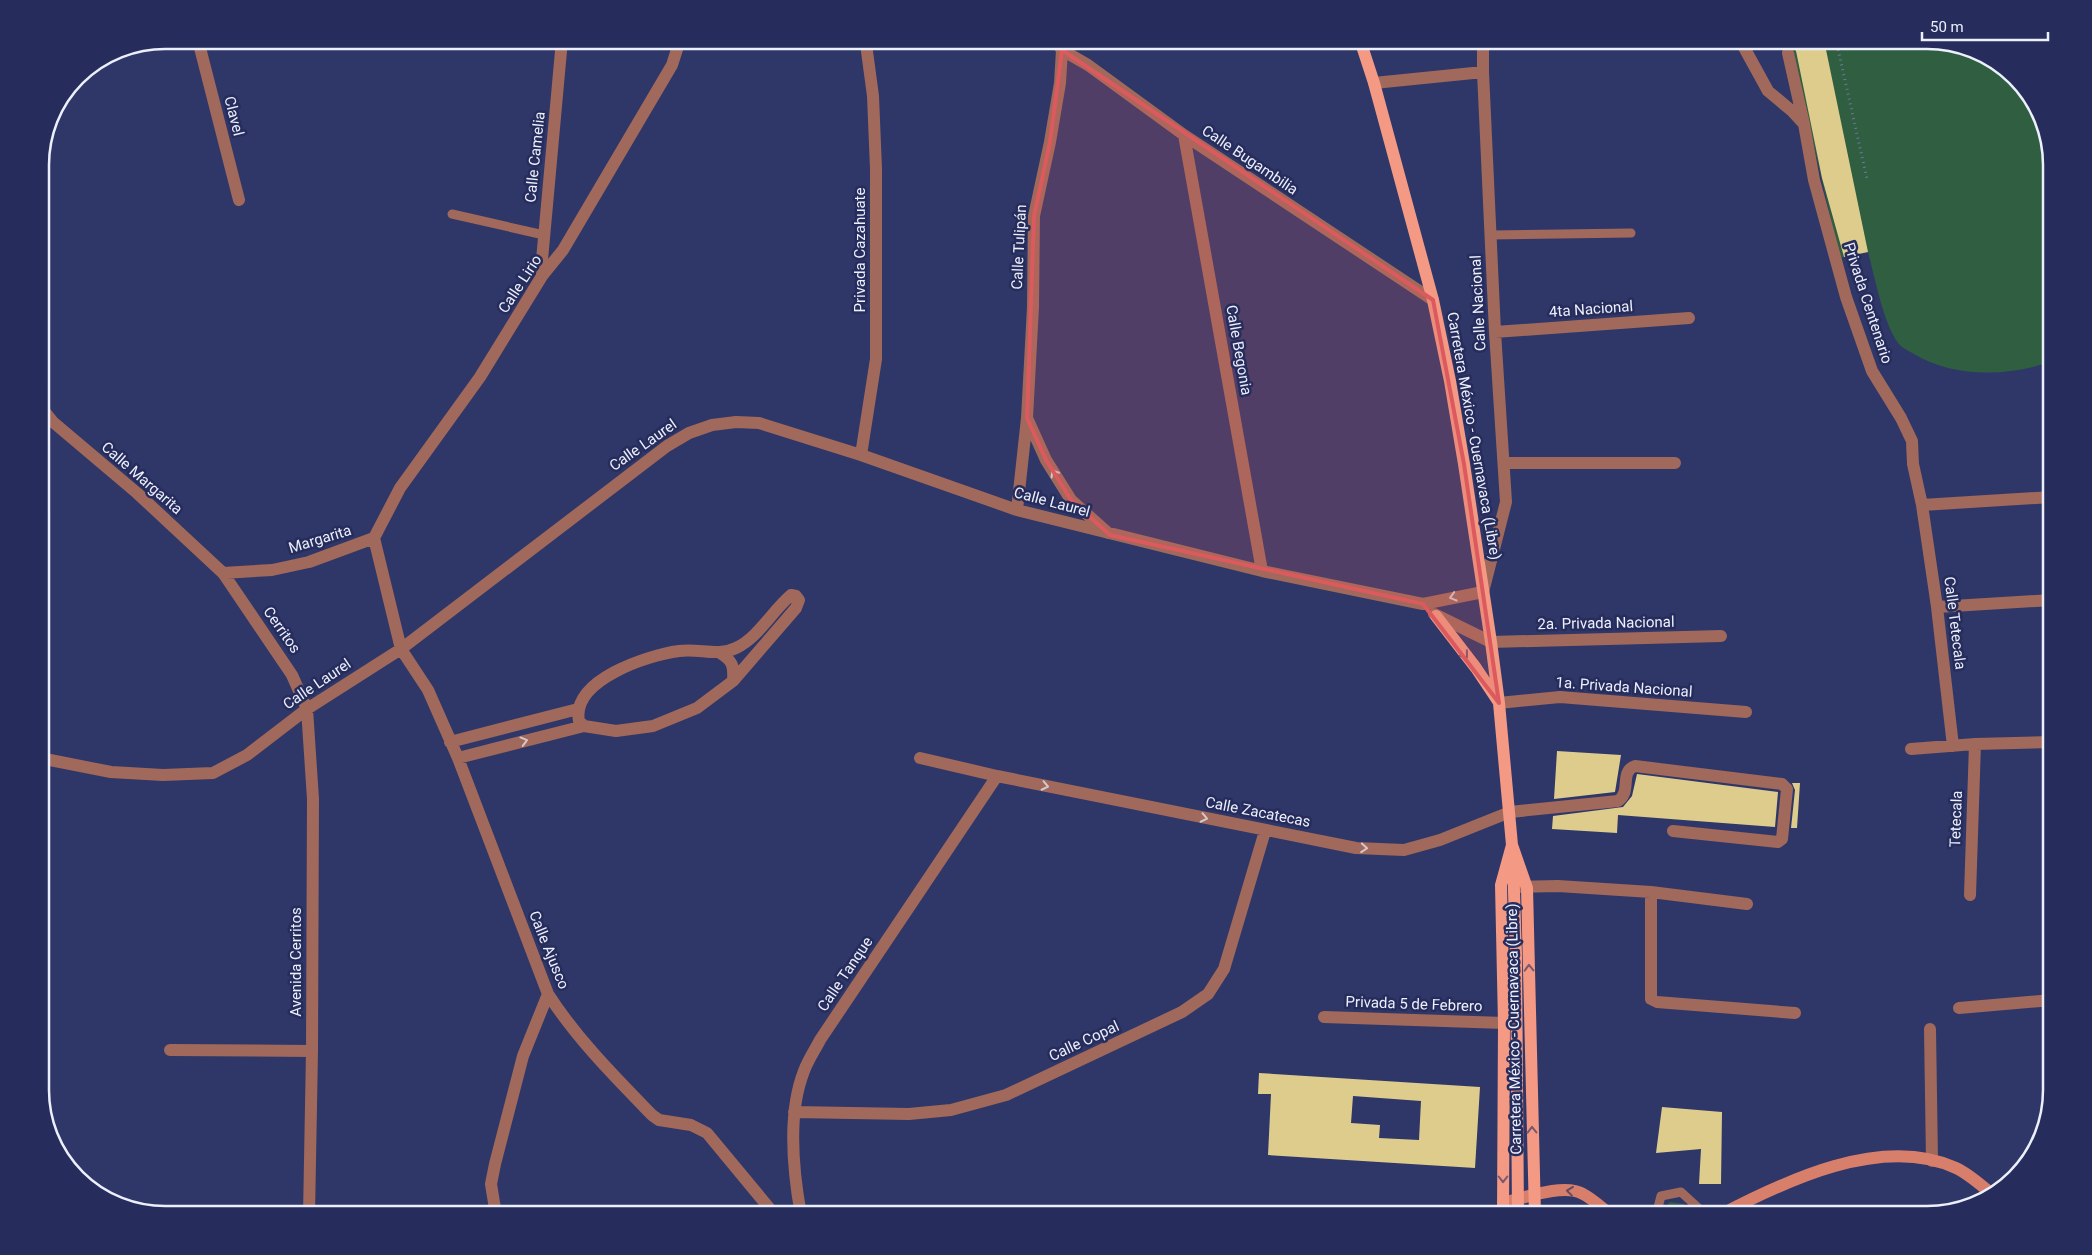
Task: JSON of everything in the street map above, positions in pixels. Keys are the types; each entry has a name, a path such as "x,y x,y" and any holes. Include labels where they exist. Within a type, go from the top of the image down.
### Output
{"main road":[{"name":"Carretera México - Cuernavaca (Libre)","path":"1363,49 1374,83 1433,300 1464,464 1491,642 1499,703 1512,845 1528,888 1534,1206"},
{"path":"1436,616 1476,668 1499,703"},
{"name":"Carretera México - Cuernavaca (Libre)","path":"1503,1206 1504,1023 1501,885 1512,845"},
{"path":"1512,845 1516,955 1518,1206"}],"street":[{"name":"Clavel","path":"200,49 239,200"},
{"name":"Calle Camelia","path":"542,276 561,49"},
{"name":"Calle Lirio","path":"374,538 400,488 480,377 542,276 562,250 672,65 677,49"},
{"name":"Privada Cazahuate","path":"861,455 876,359 874,96 867,49"},
{"name":"Calle Tulipán","path":"1017,510 1027,418 1033,307 1034,216 1060,84 1058,49"},
{"name":"Calle Bugambilia","path":"1064,49 1184,135 1433,300"},
{"name":"Calle Nacional","path":"1483,49 1495,332 1506,502 1483,592"},
{"path":"1745,49 1768,91 1804,124"},
{"name":"Privada Centenario","path":"1788,53 1814,180 1846,297 1872,371 1902,418 1912,441 1913,464 1922,505"},
{"path":"1374,83 1483,72"},
{"name":"Calle Begonia","path":"1184,135 1262,571"},
{"name":"4ta Nacional","path":"1495,332 1689,318"},
{"name":"Calle Margarita","path":"49,418 137,493 223,573"},
{"name":"Calle Tulipán","path":"1027,418 1046,460 1071,500 1110,535"},
{"name":"Calle Laurel","path":"49,760 111,772 163,775 213,773 248,755 307,709 401,649 667,446 688,433 712,424 759,423 861,455 1017,510 1110,535 1262,571 1423,604 1483,592"},
{"path":"1504,463 1675,463"},
{"path":"1922,505 2043,498"},
{"name":"Calle Tetecala","path":"1922,505 1938,607 1954,746"},
{"name":"Margarita","path":"223,573 272,570 309,562 374,538 401,649"},
{"name":"Cerritos","path":"223,573 292,675 307,709"},
{"path":"450,742 578,709 596,684 627,665 680,650 720,653 735,649 748,641 791,595 796,596 799,600 796,608 733,681 697,708 653,726 616,731 584,726 458,758"},
{"path":"1938,607 2043,601"},
{"path":"1423,604 1436,616 1491,642"},
{"name":"2a. Privada Nacional","path":"1491,642 1721,636"},
{"name":"Calle Ajusco","path":"401,649 428,690 458,758 548,994 563,1018 594,1055 652,1115 659,1120 691,1125 707,1133 768,1206"},
{"path":"720,653 730,659 734,667 733,681"},
{"name":"1a. Privada Nacional","path":"1499,703 1560,697 1746,712"},
{"name":"Avenida Cerritos","path":"307,709 313,799 309,1206"},
{"path":"578,709 579,722 584,726"},
{"path":"1911,748 2043,742"},
{"name":"Tetecala","path":"1970,895 1974,744"},
{"name":"Calle Zacatecas","path":"920,758 997,776 1264,831 1356,848 1404,850 1440,840 1510,812 1618,801 1625,792 1626,773 1629,768 1635,766 1782,784 1786,789 1782,839 1778,842 1673,831"},
{"name":"Calle Tanque","path":"801,1206 794,1157 794,1112 804,1072 820,1040 997,776"},
{"name":"Calle Copal","path":"794,1112 909,1114 951,1110 1006,1095 1182,1012 1208,994 1224,969 1264,831"},
{"path":"1501,885 1528,888 1558,886 1651,892 1746,904"},
{"path":"1651,892 1651,999 1657,1002 1795,1013"},
{"path":"495,1206 491,1184 494,1164 523,1056 548,994"},
{"path":"1959,1008 2043,1001"},
{"name":"Privada 5 de Febrero","path":"1324,1017 1504,1023"},
{"path":"1930,1029 1932,1160"},
{"path":"170,1050 312,1051"},
{"path":"1738,1206 1774,1188 1820,1170 1862,1159 1896,1157 1932,1160 1956,1169 1986,1190"},
{"path":"1510,1206 1533,1196 1561,1190 1572,1190 1582,1193 1599,1206"}],"lane":[{"path":"452,214 544,235"},
{"path":"1491,235 1631,233"},
{"path":"1658,1206 1661,1196 1682,1192 1697,1206"}],"path":[{"path":"1838,49 1867,179"}],"highlighted area":[{"path":"1062,50 1433,300 1464,464 1499,703 1423,604 1110,535 1071,500 1046,460 1027,418 1034,216 1050,142"}],"green space":[{"path":"1791,49 1943,50 1972,58 1985,64 2015,88 2024,100 2037,127 2043,157 2043,364 2018,370 1982,372 1964,371 1929,362 1901,346 1893,334 1884,312 1868,252 1840,258"},
{"path":"1670,1202 1684,1204 1686,1206 1666,1206"}],"building":[{"path":"1794,49 1826,49 1868,252 1844,257 1822,178"},
{"path":"1557,751 1621,755 1615,792 1554,799"},
{"path":"1637,774 1778,792 1775,827 1618,815 1617,833 1552,829 1553,816 1623,807 1632,796"},
{"path":"1792,783 1800,783 1797,828 1791,828 1795,790"},
{"path":"1259,1073 1480,1087 1475,1168 1268,1155 1271,1094 1258,1094","holes":["1353,1096 1421,1101 1419,1140 1379,1138 1380,1125 1351,1123"]},
{"path":"1662,1107 1722,1112 1721,1184 1699,1184 1701,1149 1656,1153"}]}
